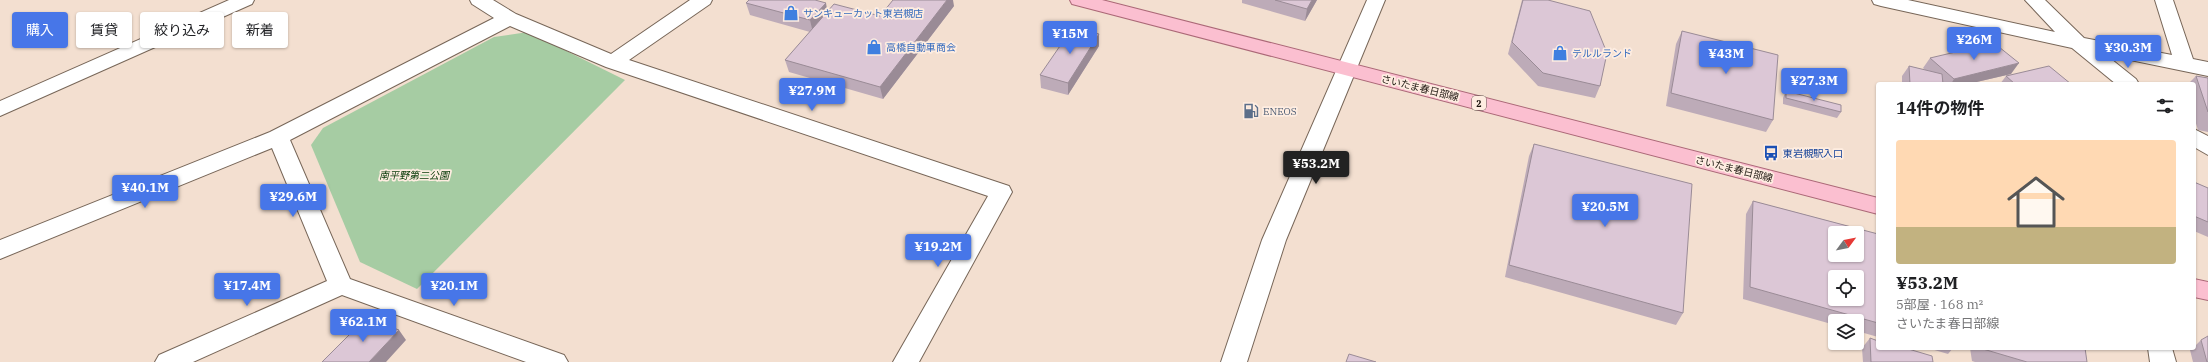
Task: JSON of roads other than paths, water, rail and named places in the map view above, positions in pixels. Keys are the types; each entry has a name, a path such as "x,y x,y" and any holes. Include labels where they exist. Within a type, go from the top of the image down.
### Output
{"main road":[{"name":"さいたま春日部線","path":"1079,0 1876,205"},
{"path":"2196,288 2208,291"}],"street":[{"path":"0,109 245,0"},
{"path":"480,0 509,18 613,62 1002,192 906,362"},
{"path":"613,62 702,0"},
{"path":"1234,362 1274,240 1376,0"},
{"path":"1881,0 2078,43 2208,69"},
{"path":"2034,0 2078,43 2127,82"},
{"path":"2164,0 2185,64"},
{"path":"0,250 278,137 509,18"},
{"path":"278,137 341,285"},
{"path":"2196,138 2208,148"},
{"path":"168,362 341,285 555,362"},
{"path":"2160,350 2163,362"}],"place":[{"name":"サンキューカット東岩槻店","path":"791,13"},
{"name":"高橋自動車商会","path":"874,47"},
{"name":"テルルランド","path":"1560,53"},
{"name":"ENEOS","path":"1251,111"},
{"name":"東岩槻駅入口","path":"1771,153"}],"park label":[{"name":"南平野第二公園","path":"414,175"}]}
